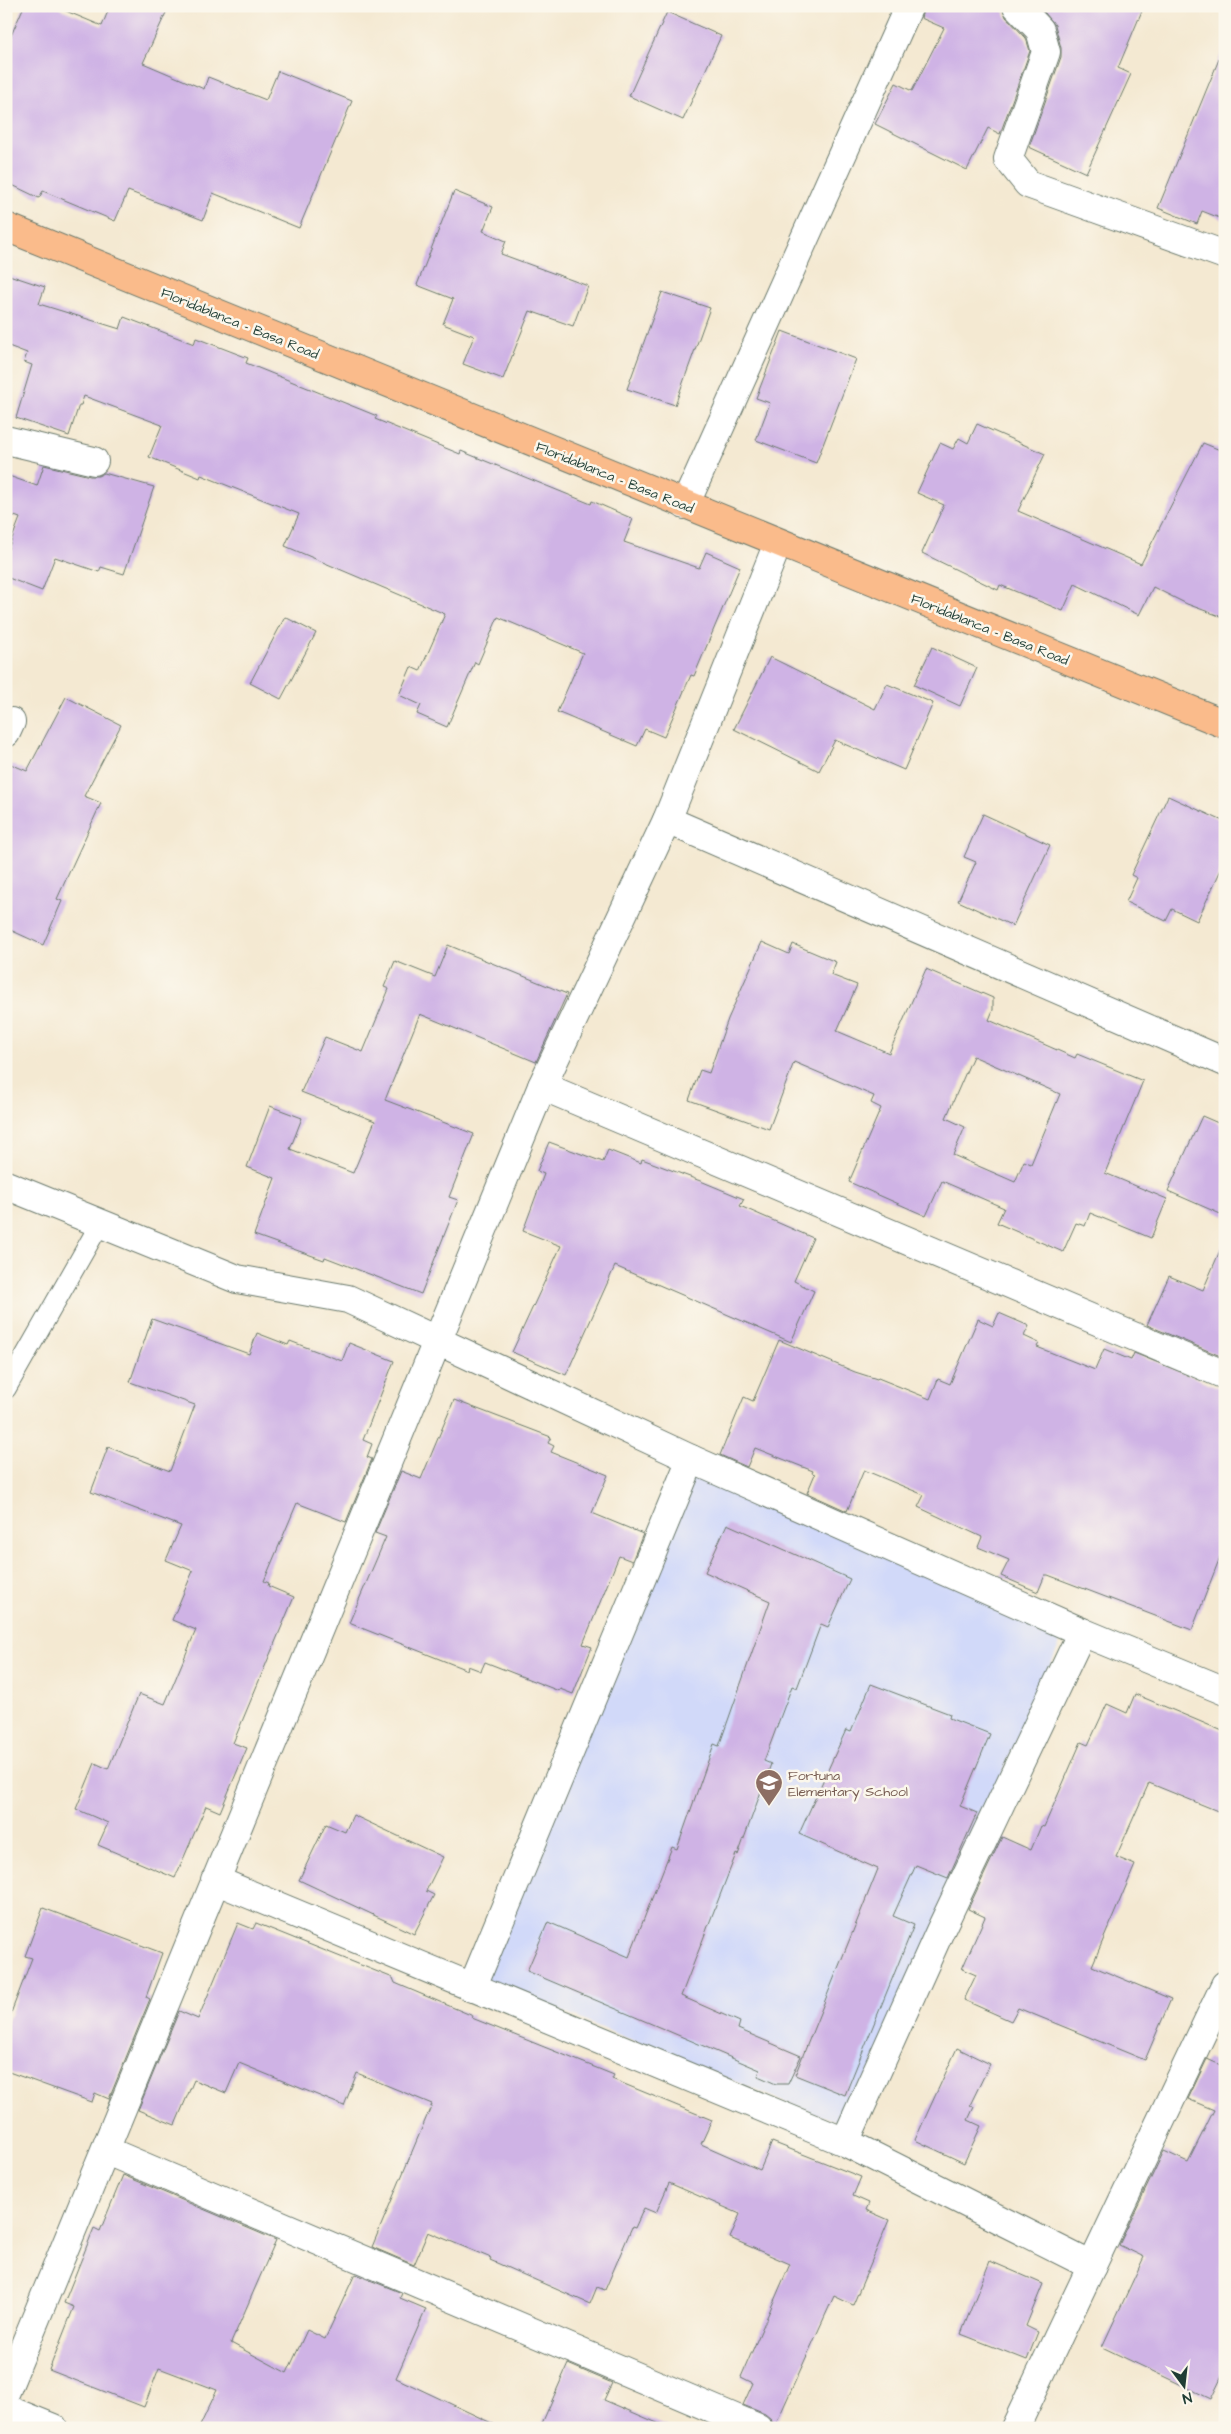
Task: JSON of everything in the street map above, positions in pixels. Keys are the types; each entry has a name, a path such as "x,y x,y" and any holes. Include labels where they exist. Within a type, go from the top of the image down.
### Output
{"main road":[{"name":"Floridablanca - Basa Road","path":"6,227 1225,724"}],"street":[{"path":"685,505 909,6"},
{"path":"1017,6 1045,18 1046,52 1008,160 1028,184 1225,255"},
{"path":"6,440 94,461"},
{"path":"6,2390 106,2151 215,1880 542,1086 667,820 778,543"},
{"path":"667,820 1225,1062"},
{"path":"542,1086 1225,1375"},
{"path":"6,1185 101,1222 237,1279 348,1298 438,1342 691,1458 1082,1632 1225,1691"},
{"path":"472,1988 691,1458"},
{"path":"846,2142 940,1931 1082,1632"},
{"path":"215,1880 846,2142 1092,2266"},
{"path":"1015,2428 1225,1985"},
{"path":"106,2151 758,2428"},
{"path":"6,2409 53,2428"}],"lane":[{"path":"6,1389 101,1222"}],"shaded area":[{"name":"Fortuna Elementary School","path":"692,1467 1064,1634 846,2126 480,1979"}],"building":[{"path":"24,6 54,6 102,26 110,6 169,6 143,63 204,89 208,77 266,100 278,71 352,101 299,228 213,193 203,220 128,191 115,221 43,191 39,198 6,182 6,47"},
{"path":"924,6 1002,6 1006,17 1026,38 1030,51 1000,134 988,128 967,170 875,124 896,83 912,91 944,28 921,18"},
{"path":"1039,6 1144,6 1118,68 1131,74 1086,173 1029,147 1061,57 1061,48 1055,25"},
{"path":"667,12 721,36 683,120 629,96"},
{"path":"1224,47 1225,220 1202,211 1197,224 1158,208"},
{"path":"454,191 493,207 483,231 506,241 501,254 588,286 573,326 530,311 503,379 463,364 474,336 443,324 453,299 417,285"},
{"path":"6,274 45,287 39,304 120,329 124,317 194,344 196,338 248,358 246,363 377,416 375,419 460,454 461,451 591,504 592,501 633,519 624,542 699,568 706,552 740,567 694,676 691,675 664,737 645,729 637,746 557,712 583,653 498,617 478,664 475,662 447,727 417,714 421,705 399,695 411,667 420,671 445,614 285,546 299,514 201,475 200,478 149,457 162,425 84,396 81,405 79,405 69,436 16,418 32,365 24,362 27,353 6,345"},
{"path":"662,292 710,308 675,405 627,389"},
{"path":"782,331 856,359 816,463 756,440 770,403 756,398"},
{"path":"977,424 1045,454 1018,511 1141,564 1203,443 1225,452 1225,618 1187,604 1153,587 1139,615 1075,584 1063,611 1000,585 998,590 922,553 944,505 917,493 940,443 953,449 959,438 968,443"},
{"path":"44,465 90,476 98,476 104,473 154,487 124,574 101,567 99,572 55,557 42,591 6,577 6,554 20,518 6,513 6,475 37,486"},
{"path":"285,617 316,633 281,699 250,683"},
{"path":"932,647 977,668 960,706 914,685"},
{"path":"770,657 875,709 887,684 933,703 904,770 835,740 819,771 734,729"},
{"path":"66,697 121,725 84,796 101,803 57,899 62,901 43,945 6,928 6,762 27,771"},
{"path":"1168,796 1225,822 1225,861 1197,921 1172,909 1166,921 1126,902 1137,878 1131,875"},
{"path":"983,814 1050,845 1013,926 958,901 976,862 964,857"},
{"path":"762,942 789,954 793,944 836,962 831,975 857,985 837,1031 889,1053 926,969 993,998 993,1010 989,1020 1075,1058 1077,1054 1143,1081 1105,1173 1167,1199 1151,1238 1090,1213 1085,1226 1076,1223 1063,1252 997,1223 1004,1208 942,1181 926,1216 849,1182 881,1108 871,1103 874,1096 794,1062 769,1129 689,1100 700,1070 709,1073 728,1019","holes":["973,1056 1060,1094 1031,1164 1024,1161 1015,1182 953,1155 965,1127 946,1118"]},
{"path":"448,945 567,994 536,1062 420,1014 385,1100 474,1134 449,1197 458,1200 421,1294 325,1257 324,1260 254,1235 275,1178 247,1167 270,1106 302,1118 290,1149 353,1173 375,1121 301,1092 325,1037 363,1052 389,989 384,987 395,961 435,977"},
{"path":"1202,1116 1225,1126 1225,1216 1168,1191"},
{"path":"549,1142 603,1162 608,1150 641,1163 642,1159 744,1199 740,1206 813,1238 794,1281 814,1291 791,1342 615,1266 566,1375 512,1352 561,1246 523,1231 544,1174 537,1171"},
{"path":"1225,1239 1225,1358 1147,1325 1169,1276 1203,1290"},
{"path":"999,1313 1029,1326 1024,1336 1039,1343 1037,1347 1095,1370 1104,1349 1131,1360 1134,1353 1225,1390 1225,1544 1192,1630 1048,1575 1045,1575 1038,1592 1001,1576 1009,1560 978,1547 982,1537 918,1507 924,1495 864,1470 847,1511 807,1493 815,1474 812,1473 813,1471 755,1448 747,1467 720,1455 744,1397 753,1401 779,1340 855,1372 878,1378 930,1399 938,1379 950,1384 978,1319 993,1326"},
{"path":"152,1319 249,1354 257,1333 288,1345 290,1341 342,1361 349,1343 394,1361 363,1440 372,1444 367,1457 372,1459 346,1522 297,1503 264,1581 269,1583 268,1586 294,1597 233,1743 247,1748 220,1812 206,1806 175,1878 98,1845 108,1823 76,1809 95,1763 108,1769 139,1694 165,1704 196,1630 172,1620 193,1571 166,1560 181,1526 91,1492 108,1447 170,1471 195,1405 130,1382"},
{"path":"454,1400 551,1437 548,1443 554,1446 551,1452 608,1475 592,1513 643,1534 632,1561 619,1556 583,1644 592,1647 573,1694 560,1689 559,1691 485,1662 481,1671 468,1666 467,1670 349,1623 386,1537 375,1533 401,1471 421,1479"},
{"path":"727,1524 850,1579 828,1627 821,1624 797,1688 792,1686 764,1761 771,1764 738,1855 736,1854 681,1996 740,2022 738,2029 801,2056 788,2084 776,2084 758,2076 760,2070 527,1971 548,1922 629,1957 672,1847 677,1849 714,1744 719,1746 770,1601 705,1572"},
{"path":"871,1684 950,1714 949,1718 990,1734 960,1806 977,1813 948,1878 916,1865 893,1916 914,1925 845,2095 795,2075 878,1869 799,1834 846,1730 851,1732"},
{"path":"1135,1694 1225,1732 1225,1814 1149,1783 1116,1857 1135,1865 1092,1966 1171,1999 1145,2060 1018,2008 1011,2021 964,2000 976,1975 962,1969 985,1917 968,1909 1002,1837 1031,1850 1041,1826 1044,1827 1081,1742 1088,1745 1107,1704 1127,1713"},
{"path":"353,1815 443,1857 426,1891 434,1895 414,1934 299,1880 326,1824 345,1832"},
{"path":"43,1908 162,1953 146,1997 150,1999 109,2099 95,2093 92,2102 6,2071 6,2026 32,1958 25,1956"},
{"path":"238,1923 253,1929 256,1923 393,1978 395,1983 473,2016 472,2018 614,2075 612,2079 712,2120 701,2144 760,2170 772,2142 861,2177 853,2196 869,2203 866,2210 889,2220 853,2305 834,2296 774,2428 771,2419 765,2414 743,2405 753,2383 741,2377 790,2264 730,2238 740,2214 669,2183 656,2213 644,2208 635,2228 632,2227 605,2290 597,2287 590,2304 490,2260 491,2258 428,2232 414,2265 372,2247 432,2104 357,2073 344,2106 239,2063 226,2093 194,2080 175,2125 138,2110 179,2011 198,2019"},
{"path":"957,2048 990,2064 970,2105 974,2107 968,2120 981,2126 964,2163 915,2140"},
{"path":"1207,2059 1225,2067 1225,2370 1211,2399 1102,2347 1144,2257 1119,2245 1164,2151 1188,2162 1214,2110 1188,2099"},
{"path":"123,2175 276,2240 231,2343 287,2373 307,2330 325,2339 355,2274 402,2293 400,2298 426,2309 396,2378 502,2428 199,2428 217,2390 159,2368 144,2407 49,2370 74,2307 64,2303 94,2228 100,2231"},
{"path":"990,2261 1043,2284 1026,2326 1038,2332 1027,2360 961,2334"},
{"path":"568,2364 612,2383 604,2400 669,2428 540,2428"}],"place":[{"name":"Fortuna Elementary School","path":"769,1807"}]}
